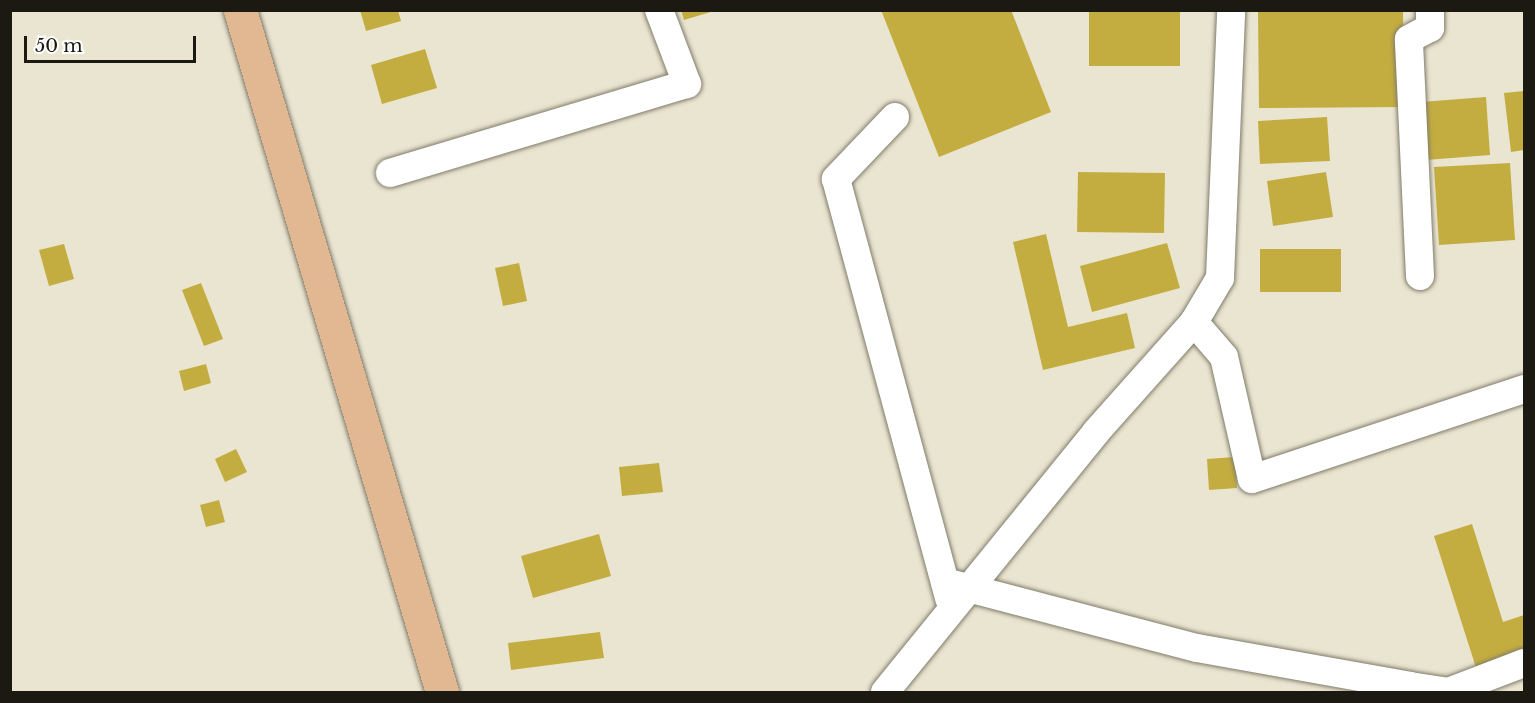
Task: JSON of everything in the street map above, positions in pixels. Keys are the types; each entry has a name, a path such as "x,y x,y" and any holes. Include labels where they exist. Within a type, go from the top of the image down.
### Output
{"main road":[{"path":"240,10 442,693"}],"street":[{"path":"390,173 687,84 659,10"},
{"path":"885,693 956,593 1194,322 1220,278 1232,10"},
{"path":"1420,276 1409,39 1430,28 1430,10"},
{"path":"895,117 836,179 956,593"},
{"path":"1194,322 1224,357 1252,479 1524,389"},
{"path":"956,593 1197,648 1438,690 1524,663"}],"building":[{"path":"360,10 398,10 401,21 366,31"},
{"path":"681,10 714,10 714,11 684,20"},
{"path":"881,10 1011,10 1051,112 939,157"},
{"path":"1089,10 1180,10 1180,66 1089,66"},
{"path":"1258,10 1403,10 1404,107 1259,108"},
{"path":"425,49 437,88 382,104 371,65"},
{"path":"1524,91 1524,150 1511,152 1504,93"},
{"path":"1486,97 1490,155 1426,160 1421,102"},
{"path":"1327,117 1330,161 1260,164 1258,121"},
{"path":"1510,163 1515,240 1439,245 1434,167"},
{"path":"1078,172 1165,173 1164,233 1077,232"},
{"path":"1326,172 1333,217 1273,226 1267,181"},
{"path":"1046,234 1068,327 1127,313 1135,348 1043,370 1013,242"},
{"path":"1167,243 1180,288 1092,312 1080,266"},
{"path":"64,244 74,279 49,286 39,250"},
{"path":"1260,249 1341,249 1341,292 1260,292"},
{"path":"519,263 527,301 503,306 495,268"},
{"path":"201,283 223,339 204,346 182,290"},
{"path":"206,364 211,383 184,391 179,371"},
{"path":"236,449 247,472 225,482 215,459"},
{"path":"1235,457 1237,488 1209,490 1207,459"},
{"path":"659,463 663,492 622,496 619,467"},
{"path":"219,500 225,522 206,527 200,505"},
{"path":"1472,524 1503,622 1524,615 1524,659 1478,674 1434,536"},
{"path":"599,534 611,576 533,598 521,556"},
{"path":"600,632 604,658 511,670 508,643"}]}
